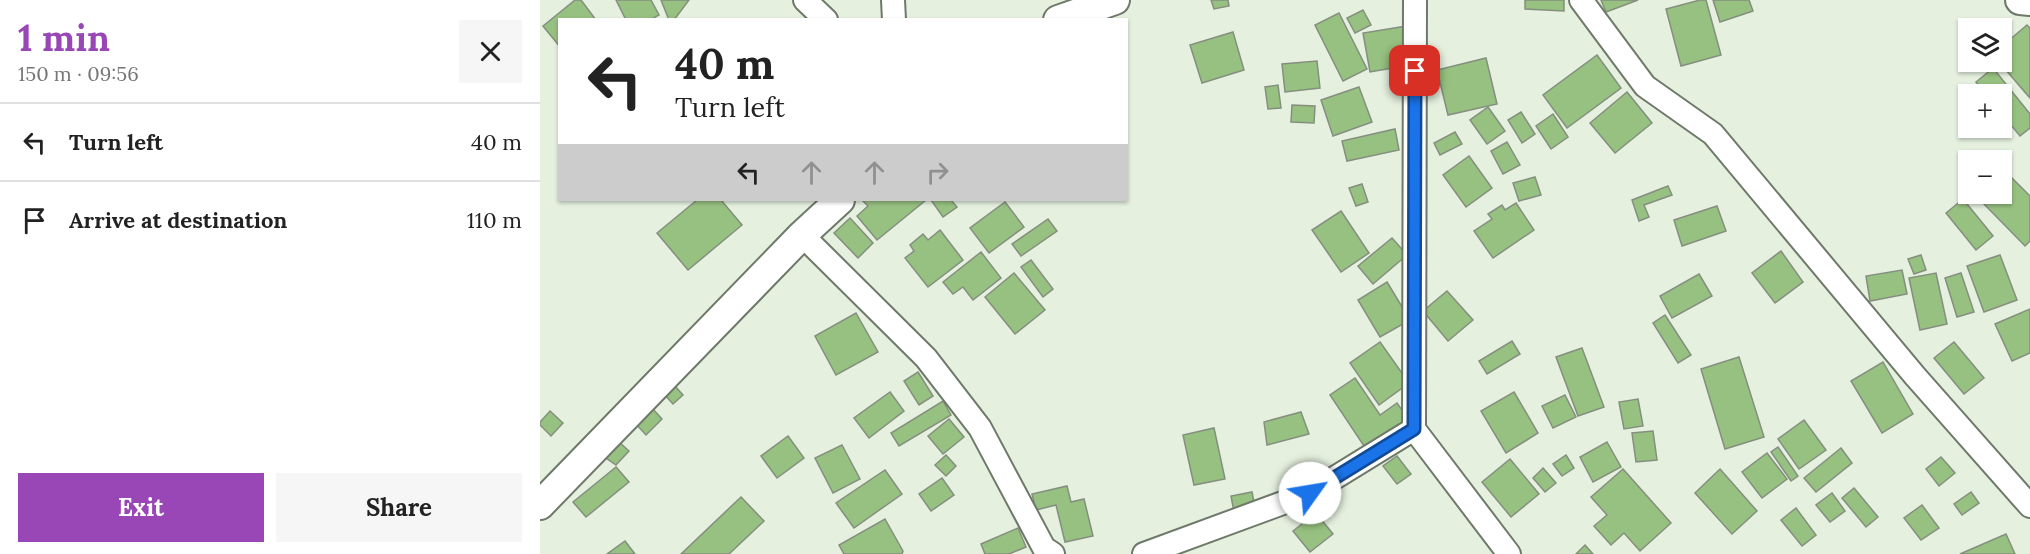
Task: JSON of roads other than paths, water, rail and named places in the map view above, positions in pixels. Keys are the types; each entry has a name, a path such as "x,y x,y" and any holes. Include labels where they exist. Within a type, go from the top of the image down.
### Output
{"street":[{"path":"805,0 824,18"},
{"path":"893,0 894,18"},
{"path":"1064,18 1115,0"},
{"path":"1416,0 1414,429 1509,554"},
{"path":"1581,0 1645,86 1713,134 1915,376 2030,506"},
{"path":"2020,0 2030,1"},
{"path":"540,505 802,235 839,201"},
{"path":"802,235 926,358 980,428 1044,548 1053,554"},
{"path":"1160,552 1310,493 1414,429"}]}
